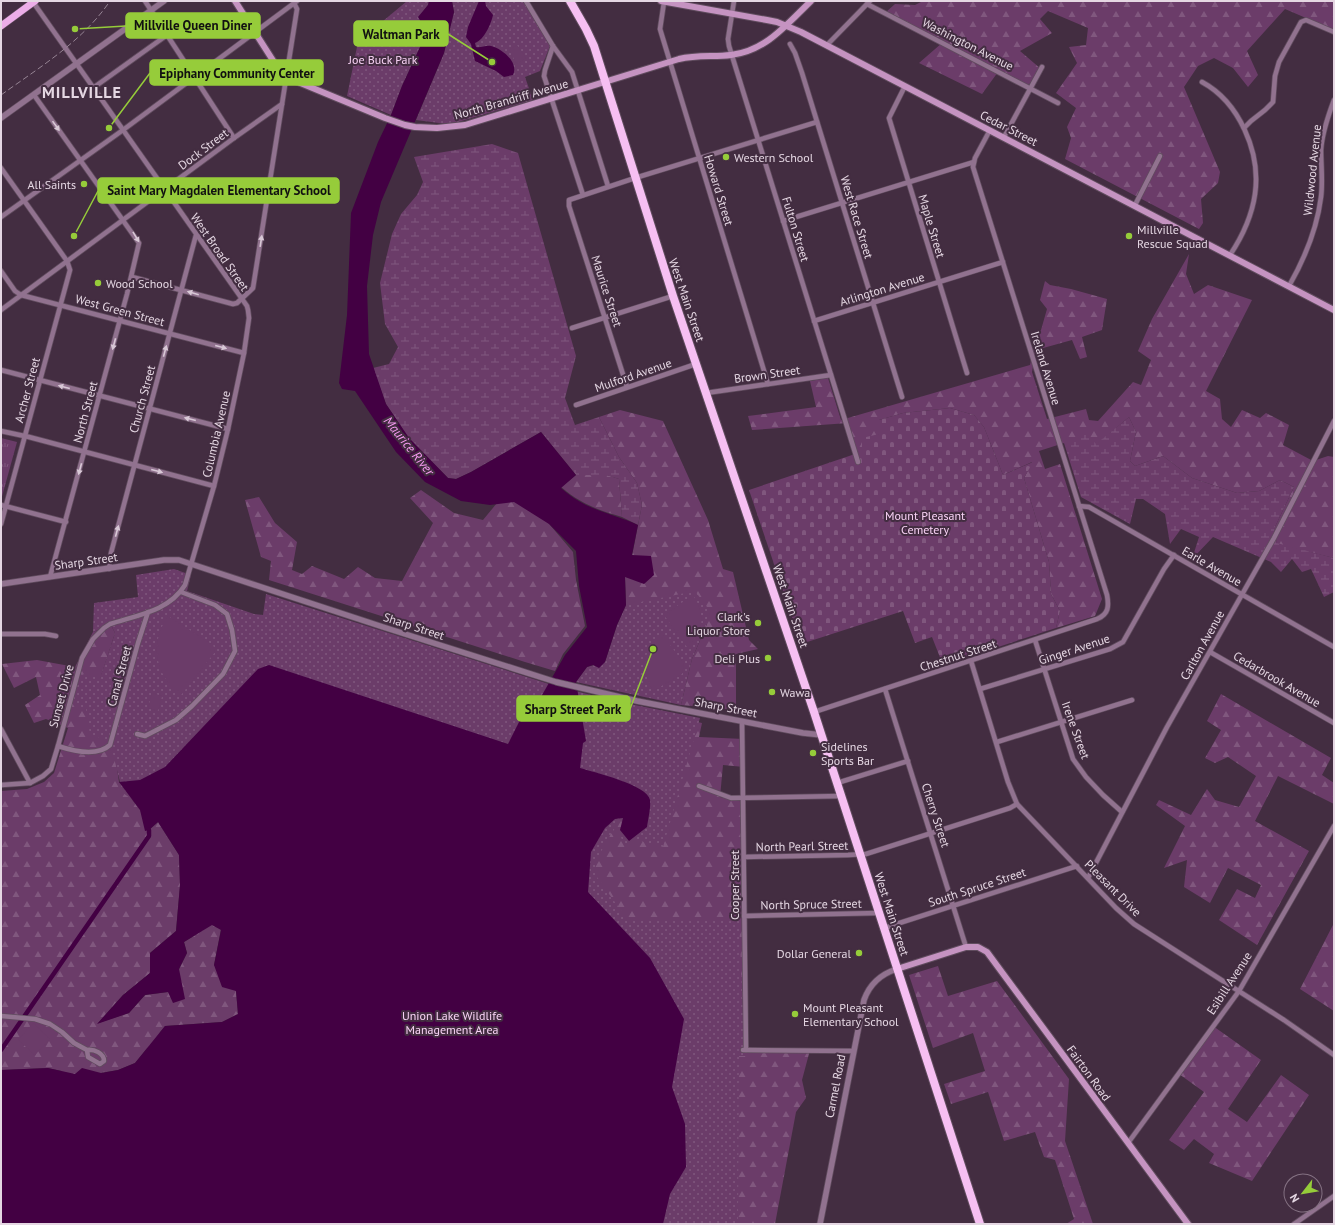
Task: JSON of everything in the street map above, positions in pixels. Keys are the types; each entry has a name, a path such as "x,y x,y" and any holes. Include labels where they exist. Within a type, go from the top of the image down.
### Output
{"highway":[{"name":"West Main Street","path":"570,1 589,34 606,82 673,296 838,783 980,1224"}],"main road":[{"path":"1,26 34,1"},
{"path":"235,1 281,73 286,77"},
{"name":"Cedar Street","path":"662,1 767,20 802,32 1334,310"},
{"name":"North Brandriff Avenue","path":"286,77 385,118 415,127 437,128 465,125 670,62 695,56 743,54 756,49 771,39 811,1"},
{"path":"897,969 966,947"},
{"name":"Fairton Road","path":"966,947 978,947 987,952 1188,1224"}],"street":[{"name":"West Broad Street","path":"34,1 76,65 247,306"},
{"path":"145,1 234,138"},
{"path":"1,118 164,1"},
{"path":"526,1 553,46 571,70 608,186"},
{"name":"Howard Street","path":"662,1 660,30 768,384"},
{"name":"Fulton Street","path":"734,1 728,42 858,462"},
{"path":"1,217 123,130 296,2 298,9 286,77 281,119 254,287 236,304 232,304 132,277"},
{"path":"827,45 869,2"},
{"name":"Washington Avenue","path":"869,2 1058,103"},
{"path":"1244,128 1254,118 1266,110 1273,102 1275,76 1279,62 1301,22 1306,20 1334,32"},
{"path":"93,88 167,35"},
{"name":"West Race Street","path":"790,44 795,52 843,203 902,398"},
{"path":"553,46 544,73 583,195 817,122"},
{"path":"1004,137 1042,67"},
{"path":"1202,82 1220,95 1235,112 1249,141 1255,166 1255,195 1247,222 1235,248 1230,255"},
{"name":"Maple Street","path":"905,86 889,116 908,183 967,374"},
{"path":"34,94 123,219"},
{"name":"Wildwood Avenue","path":"1289,286 1307,251 1316,225 1322,190 1321,151 1323,136 1334,100"},
{"name":"Dock Street","path":"1,310 123,219 282,104"},
{"path":"783,221 974,162 990,130"},
{"path":"1135,205 1160,156"},
{"name":"Ireland Avenue","path":"974,162 974,171 1107,595 1108,606 1106,614"},
{"path":"1,168 67,261"},
{"name":"Maurice Street","path":"583,195 569,200 569,206 627,387"},
{"name":"North Street","path":"50,577 140,246 138,240 123,219"},
{"name":"Church Street","path":"109,568 111,553 196,235"},
{"name":"Archer Street","path":"1,524 4,505 25,437 69,274 70,268 67,261"},
{"name":"Arlington Avenue","path":"814,321 1002,262"},
{"path":"1,271 15,291 21,295"},
{"name":"West Green Street","path":"21,295 244,353"},
{"path":"572,328 673,296"},
{"name":"Columbia Avenue","path":"181,592 187,581 192,564 228,429 244,353 249,314 247,306"},
{"name":"Mulford Avenue","path":"576,405 696,364"},
{"path":"1,370 228,429"},
{"name":"Brown Street","path":"706,393 831,375"},
{"name":"Carlton Avenue","path":"1088,878 1167,727 1274,538 1334,421"},
{"path":"1,432 85,452 214,486"},
{"path":"4,505 66,522"},
{"name":"Earle Avenue","path":"1079,506 1089,507 1334,647"},
{"name":"Ginger Avenue","path":"980,689 1110,649 1123,642 1164,569 1174,555"},
{"name":"Sharp Street","path":"1,584 174,560 192,564 296,599 556,682 637,701 803,733 822,735"},
{"path":"137,734 145,736 176,720 223,674 235,651 232,630 227,614 215,605 181,592"},
{"name":"Sunset Drive","path":"1,785 30,783 43,776 51,769 82,658 98,633 110,624 163,606 181,592"},
{"name":"Canal Street","path":"58,746 86,752 103,750 110,745 148,612"},
{"name":"Chestnut Street","path":"814,712 1097,620 1106,614"},
{"path":"1,634 45,634 56,636"},
{"name":"Irene Street","path":"1036,640 1073,759 1082,773 1122,812"},
{"name":"Cedarbrook Avenue","path":"1210,652 1334,723"},
{"name":"Pleasant Drive","path":"971,661 1008,782 1017,804 1116,908 1134,924 1284,1020 1334,1055"},
{"name":"Cherry Street","path":"885,689 966,947"},
{"path":"996,742 1132,700"},
{"name":"Cooper Street","path":"742,721 744,1050 854,1051"},
{"path":"1,729 30,783"},
{"path":"838,783 908,762"},
{"path":"699,786 730,797 842,796"},
{"name":"North Pearl Street","path":"744,857 860,854 1010,808 1017,804"},
{"name":"Esibill Avenue","path":"1128,1143 1239,991 1334,826"},
{"name":"South Spruce Street","path":"884,928 1077,866"},
{"name":"North Spruce Street","path":"744,916 879,913"},
{"name":"Carmel Road","path":"820,1224 866,994 879,978 889,971 897,969"},
{"path":"1,1016 35,1019 50,1024 74,1043 86,1050"},
{"path":"1294,1224 1334,1196"}],"green space":[{"name":"Joe Buck Park","path":"407,1 429,1 428,5 419,17 427,32 402,86 391,115 347,96 358,42"},
{"path":"452,1 523,1 550,46 540,71 525,77 533,100 447,124 416,120 444,53 454,12"},
{"path":"923,1 1334,1 1334,30 1285,9 1247,51 1258,75 1248,87 1233,68 1214,58 1198,66 1184,87 1220,172 1218,183 1201,199 1203,223 1199,229 1065,159 1071,138 1067,127 1076,108 1056,93 1077,63 1069,47 1086,45 1088,28 1048,11 1040,19 1052,33 1020,51 1041,69 1028,86 998,72 982,94 919,63 942,43 886,12 895,4 915,5"},
{"path":"517,45 526,58 517,64 509,50"},
{"path":"492,144 518,153 576,356 565,398 575,425 599,417 619,457 637,483 642,505 638,525 622,517 619,479 606,475 576,475 541,432 471,472 456,479 448,478 409,438 386,404 373,368 389,364 398,347 385,324 380,283 392,234 401,214 417,195 423,182 414,157"},
{"path":"1189,254 1186,274 1194,294 1208,285 1252,300 1206,391 1220,399 1222,419 1231,427 1242,410 1260,418 1266,413 1289,425 1283,445 1313,461 1328,456 1334,457 1334,558 1277,544 1274,529 1294,487 1280,480 1259,491 1237,493 1192,478 1163,456 1135,466 1130,461 1136,432 1129,417 1096,445 1064,443 1039,451 1045,469 1060,464 1102,599 1095,616 1056,628 1060,611 1051,594 1049,562 1024,478 1032,462 1003,475 984,427 974,415 950,408 903,413 879,420 879,434 860,456 855,454 848,423 752,430 748,416 816,407 810,381 828,378 841,420 1030,365 1037,333 1041,330 1047,309 1040,300 1045,281 1050,285 1107,299 1102,330 1082,337 1087,357 1080,359 1072,340 1036,350 1032,372 1047,419 1086,409 1089,420 1098,421 1133,382 1141,385 1151,360 1138,351 1152,319"},
{"name":"Mount Pleasant Cemetery","path":"950,408 974,415 984,427 1003,475 1033,462 1024,478 1049,562 1051,594 1060,611 1056,628 943,665 932,637 915,643 903,611 801,644 749,490 855,454 860,455 862,438 879,434 879,420 903,413"},
{"path":"620,410 663,421 708,520 723,569 733,572 749,640 758,649 736,654 736,710 681,705 692,659 707,624 626,605 625,577 632,556 642,505 637,483 619,457 599,417"},
{"path":"1129,417 1136,432 1130,461 1135,466 1163,456 1192,478 1237,493 1259,491 1280,480 1294,487 1274,529 1277,543 1334,558 1334,592 1324,597 1311,569 1302,572 1292,559 1281,572 1271,562 1213,537 1192,559 1199,537 1181,529 1170,544 1165,514 1143,499 1136,499 1130,524 1081,497 1064,443 1087,434 1096,444"},
{"path":"1,438 17,442 1,500"},
{"path":"576,475 607,475 619,479 622,517 590,506 561,487"},
{"path":"421,490 454,513 483,520 502,497 533,505 573,552 576,580 585,626 563,654 555,671 269,580 271,561 261,557 245,500 259,497 275,523 297,542 292,570 302,574 312,566 344,579 358,567 375,578 402,581 433,523 410,498"},
{"name":"Union Lake Wildlife Management Area","path":"174,569 191,575 187,591 254,614 263,615 266,594 549,684 610,700 700,718 663,847 634,839 628,843 624,843 620,836 625,822 623,818 610,835 601,852 595,871 597,877 627,919 642,919 642,921 739,920 745,1056 739,1056 738,1224 1,1224 1,1076 47,1071 93,1071 120,1077 141,1063 145,1056 148,1044 154,1036 159,1033 166,1030 221,1025 233,1019 250,1002 226,933 218,927 211,927 192,937 187,937 181,857 158,822 145,818 133,800 118,788 120,782 111,746 113,741 90,735 86,709 70,703 78,673 100,678 115,633 111,625 93,632 94,603 138,597 136,575"},
{"path":"695,591 707,607 707,624 692,659 681,705 576,682 587,667 605,662 617,625 626,605"},
{"path":"693,595 700,609 701,622 697,635 687,647 664,615"},
{"path":"168,616 213,645 215,652 181,695 165,678 160,669 158,658 158,637"},
{"path":"111,625 115,633 100,679 86,709 113,741 119,782 140,810 149,830 158,822 179,855 180,885 176,931 150,953 150,973 123,995 98,1023 129,1013 145,995 168,992 187,953 184,942 212,925 221,929 214,965 236,991 238,1014 222,1022 165,1026 135,1063 118,1070 101,1073 75,1074 48,1068 1,1070 1,791 27,789 44,782 54,773 68,728 46,719 34,723 25,705 40,695 36,677 14,688 2,664 37,660 75,667 93,632"},
{"path":"663,635 684,664 682,674 653,691 646,674 645,660 650,648"},
{"path":"152,693 162,696 158,711 148,708"},
{"path":"1221,694 1331,758 1322,775 1334,783 1334,804 1278,776 1255,821 1309,851 1257,945 1219,920 1237,889 1255,898 1261,885 1228,868 1210,903 1184,887 1187,860 1164,868 1185,826 1156,805 1159,800 1191,815 1207,789 1215,800 1239,807 1256,776 1228,757 1215,763 1205,758 1221,730 1207,721"},
{"path":"683,719 702,723 699,737 744,739 744,767 723,765 720,797 744,802 745,1047 810,1050 802,1080 806,1098 796,1112 775,1224 663,1224 588,892 591,852"},
{"path":"1334,923 1334,1011 1300,989"},
{"path":"938,966 948,996 997,981 1069,1079 1065,1141 1093,1224 1066,1224 1074,1219 1055,1160 1044,1157 1035,1132 1004,1141 988,1092 951,1104 944,1084 985,1071 973,1033 933,1048 909,975"},
{"path":"33,1023 50,1039 35,1055 18,1040"},
{"path":"1213,1026 1261,1060 1228,1109 1247,1122 1281,1075 1309,1095 1252,1181 1209,1163 1214,1154 1194,1139 1184,1150 1169,1140 1204,1092 1179,1074"}],"water":[{"name":"Union Lake Wildlife Management Area","path":"429,1 452,1 454,12 444,53 381,202 373,235 367,286 369,354 386,404 409,438 448,478 456,479 471,472 541,432 576,475 561,488 572,497 597,510 638,525 632,555 651,556 654,575 644,584 625,577 626,605 617,625 605,662 599,668 593,665 587,667 576,682 586,741 583,743 580,768 630,784 647,794 650,800 647,827 629,841 620,830 623,818 615,819 605,828 591,852 588,892 650,958 684,1019 672,1087 685,1124 686,1167 670,1194 663,1224 1,1224 1,1070 48,1068 75,1074 82,1068 101,1073 118,1070 135,1063 165,1026 222,1022 238,1014 236,991 222,987 214,965 221,930 212,925 184,942 187,953 179,969 185,999 173,1003 168,992 145,995 129,1013 97,1024 123,995 150,973 150,953 176,931 180,885 179,855 158,822 149,830 145,831 140,810 119,782 140,780 165,767 258,669 269,665 508,744 519,722 538,702 565,655 587,627 579,586 576,551 549,524 514,502 490,505 461,501 425,482 396,452 355,391 342,389 339,383 347,315 351,213 378,142 427,32 418,17 428,5"},
{"path":"479,1 485,1 486,6 493,15 489,27 484,35 475,43 476,47 491,46 505,53 512,61 514,66 513,75 504,77 496,71 475,61 471,44 466,37 468,27"}],"waterway":[{"path":"1,1050 149,836 149,830"}],"railway":[{"path":"1,95 46,64 74,41 87,29 110,1"}],"place":[{"name":"Millville Queen Diner","path":"75,29"},
{"name":"Waltman Park","path":"492,62"},
{"name":"Epiphany Community Center","path":"109,128"},
{"name":"Western School","path":"726,157"},
{"name":"All Saints","path":"84,184"},
{"name":"Saint Mary Magdalen Elementary School","path":"74,236"},
{"name":"Millville Rescue Squad","path":"1129,236"},
{"name":"Wood School","path":"98,283"},
{"name":"Clark's Liquor Store","path":"758,623"},
{"name":"Sharp Street Park","path":"653,649"},
{"name":"Deli Plus","path":"768,658"},
{"name":"Wawa","path":"772,692"},
{"name":"Sidelines Sports Bar","path":"813,753"},
{"name":"Dollar General","path":"859,953"},
{"name":"Mount Pleasant Elementary School","path":"795,1014"}],"district":[{"name":"MILLVILLE","path":"82,92"}],"water label":[{"name":"Maurice River","path":"409,446"}]}
